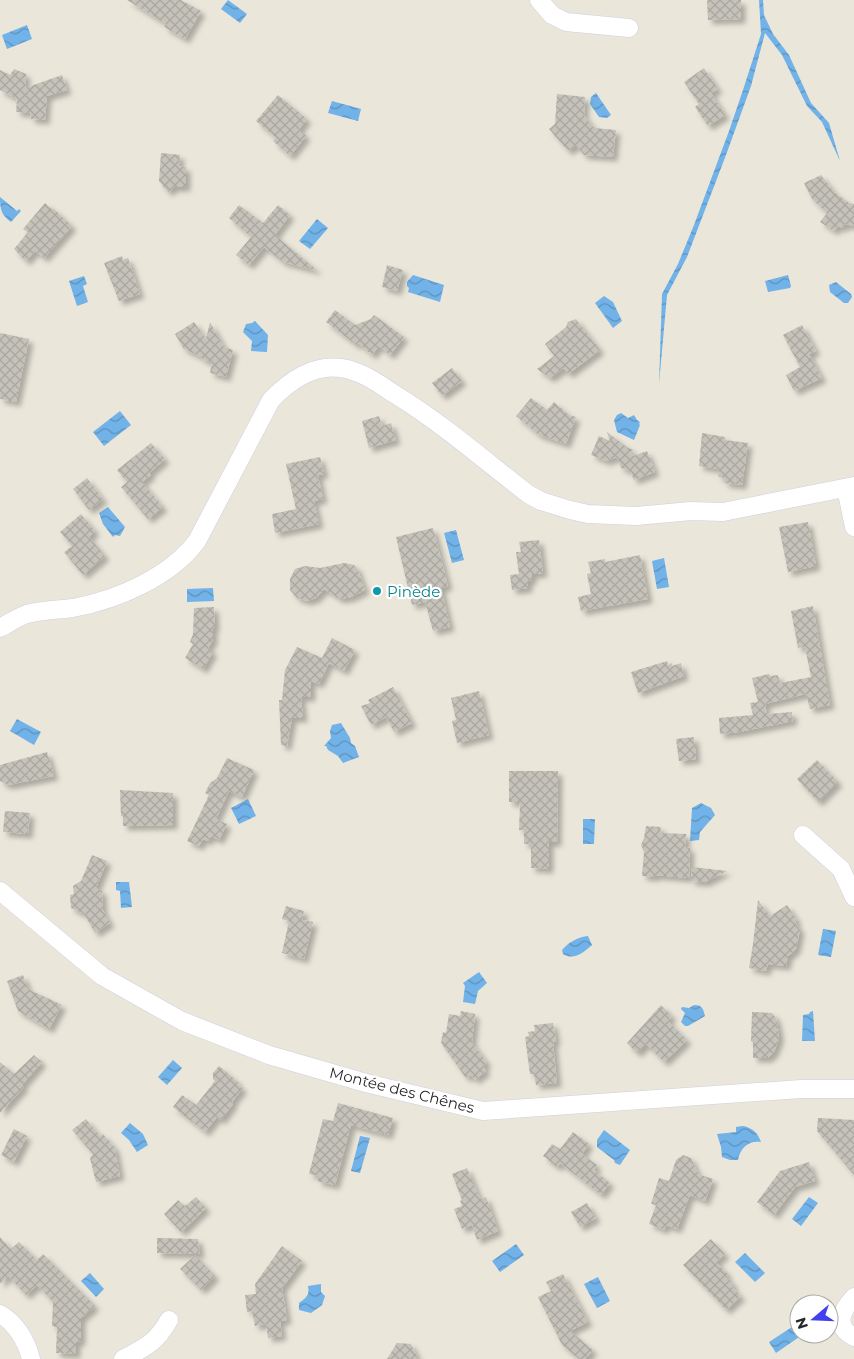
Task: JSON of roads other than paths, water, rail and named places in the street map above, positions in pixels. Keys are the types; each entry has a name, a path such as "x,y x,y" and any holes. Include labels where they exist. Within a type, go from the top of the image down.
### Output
{"street":[{"path":"539,0 552,15 566,22 629,28"},
{"path":"0,628 28,614 74,608 118,596 140,586 182,558 196,540 271,400 289,383 308,371 340,368 354,371 370,378 428,415 528,494 541,501 570,510 588,514 636,516 691,511 723,512 850,487 854,528"},
{"path":"803,835 841,869 854,897"},
{"name":"Montée des Chênes","path":"0,891 102,976 182,1021 269,1055 366,1083 483,1111 801,1090 854,1089"},
{"path":"854,1297 842,1311 841,1320 843,1328 848,1334 854,1336"},
{"path":"0,1314 16,1326 31,1359"},
{"path":"123,1359 150,1344 161,1334 169,1320"}],"water":[{"path":"228,0 247,14 240,23 221,9"},
{"path":"759,0 763,0 764,15 773,34 789,55 811,103 829,123 840,161 822,122 807,106 782,55 765,33 751,86 726,155 687,257 667,295 659,384 662,294 678,264 694,225 743,90 761,34"},
{"path":"27,25 32,39 7,49 2,35"},
{"path":"596,93 611,115 607,118 599,117 590,104 591,97"},
{"path":"332,101 361,109 358,121 328,113"},
{"path":"0,197 17,211 19,209 21,211 11,222 2,211"},
{"path":"317,219 328,228 310,249 299,241"},
{"path":"413,275 444,285 440,302 408,292 407,282"},
{"path":"788,275 790,288 768,292 765,281"},
{"path":"84,276 87,284 83,286 88,302 77,306 69,281"},
{"path":"836,282 851,294 852,297 848,303 844,303 830,292 829,285"},
{"path":"604,296 613,302 622,321 613,328 595,303"},
{"path":"255,321 268,335 267,352 251,351 252,341 243,332 246,324"},
{"path":"120,411 131,425 104,446 93,432"},
{"path":"621,413 628,418 634,415 640,422 634,440 617,432 614,420"},
{"path":"108,507 125,527 120,536 115,535 113,537 103,524 99,513"},
{"path":"456,530 464,560 452,563 444,533"},
{"path":"664,558 669,587 657,589 652,561"},
{"path":"213,588 214,601 187,602 187,589"},
{"path":"17,719 41,732 34,745 10,731"},
{"path":"341,723 351,743 355,746 359,757 343,763 338,756 324,746 331,738 330,731 332,725"},
{"path":"248,799 256,816 239,824 231,808"},
{"path":"701,803 711,808 715,815 700,832 699,840 690,841 692,808"},
{"path":"583,819 595,819 594,844 583,844"},
{"path":"116,882 129,882 132,907 121,908 120,891 116,890"},
{"path":"823,929 836,931 831,957 818,955"},
{"path":"588,936 592,945 586,950 579,955 571,957 563,954 562,950 571,942"},
{"path":"479,972 487,983 478,991 475,1004 463,1002 465,986 463,983"},
{"path":"694,1005 703,1009 705,1016 685,1026 681,1022 685,1013 681,1009 682,1007 689,1008"},
{"path":"813,1011 815,1041 802,1041 803,1015"},
{"path":"173,1060 182,1068 167,1085 158,1077"},
{"path":"130,1123 143,1134 148,1145 137,1152 129,1140 121,1133"},
{"path":"742,1126 754,1131 761,1142 753,1142 746,1146 738,1160 722,1157 717,1134 736,1132 736,1127"},
{"path":"604,1130 630,1150 620,1165 615,1163 614,1160 597,1147 597,1140"},
{"path":"360,1136 370,1138 360,1173 351,1171"},
{"path":"809,1197 818,1203 801,1226 792,1219"},
{"path":"516,1244 524,1255 500,1272 492,1261"},
{"path":"745,1253 765,1273 755,1282 735,1262"},
{"path":"90,1273 104,1289 96,1297 81,1281"},
{"path":"598,1277 610,1301 597,1308 584,1284"},
{"path":"321,1284 321,1292 325,1296 322,1305 311,1313 299,1310 299,1303 308,1294 308,1286"},
{"path":"789,1329 789,1344 776,1353 769,1342"}],"place":[{"name":"Pinède","path":"377,591"}]}
